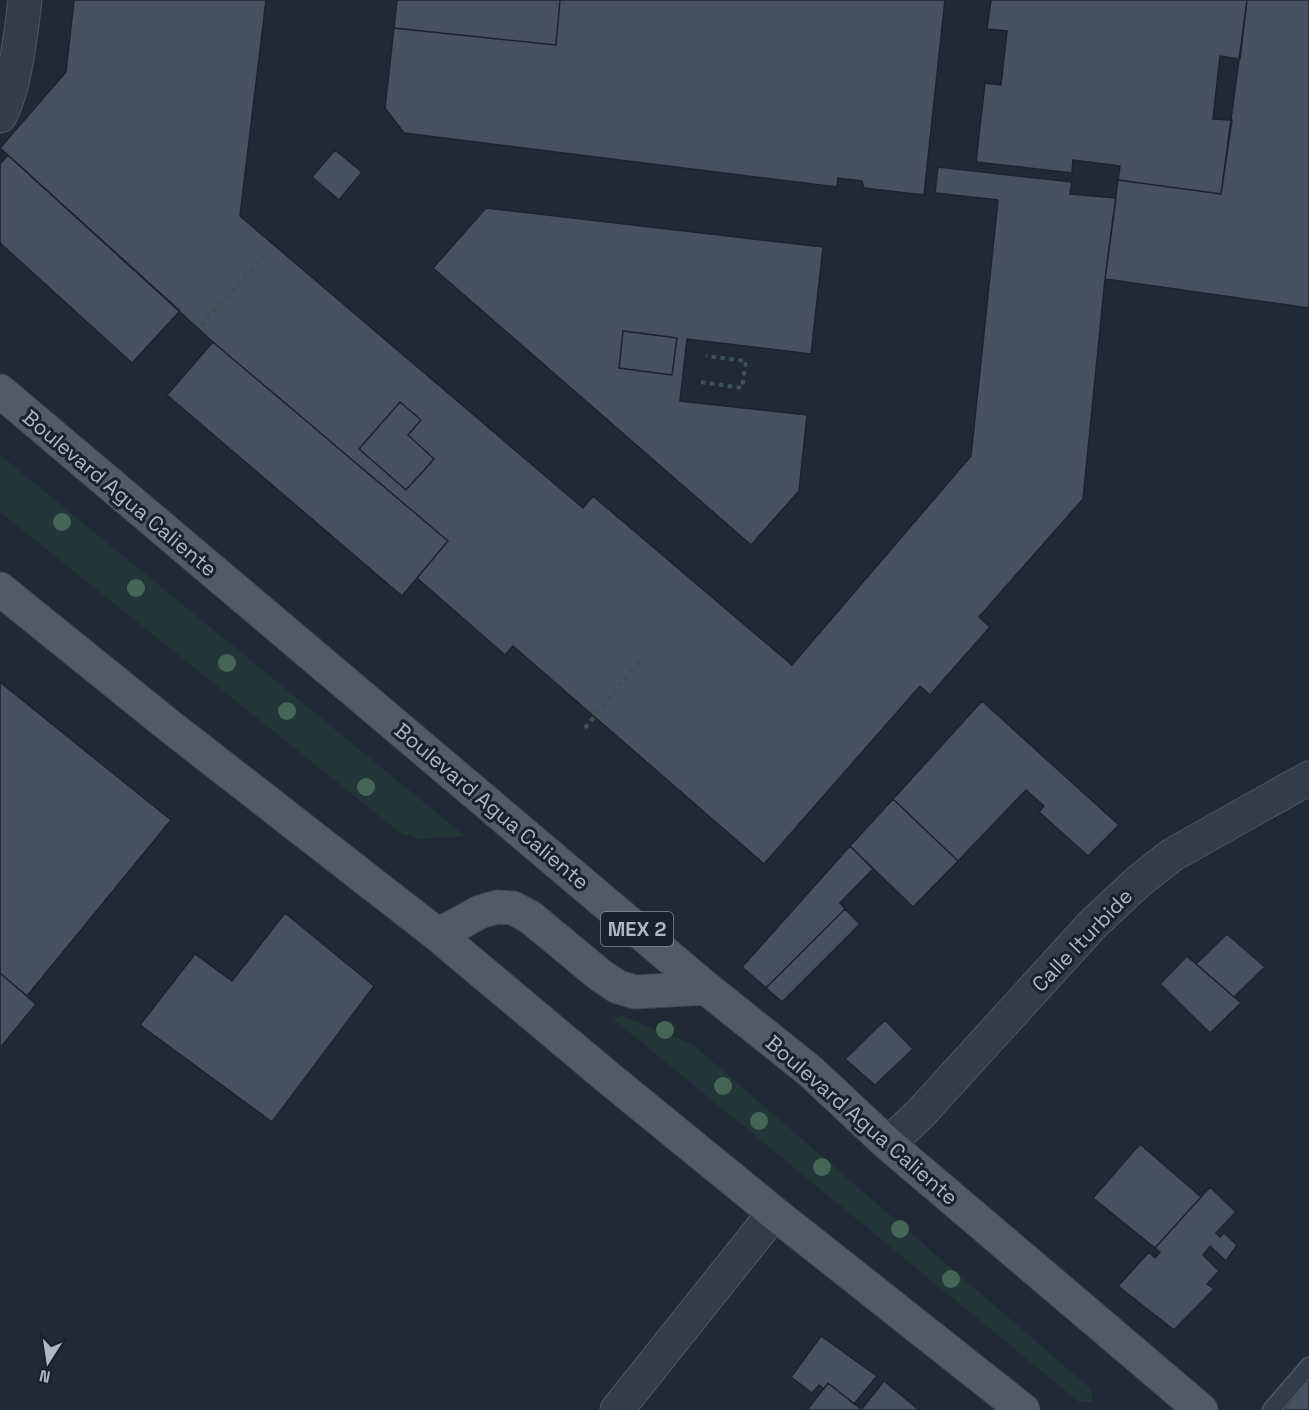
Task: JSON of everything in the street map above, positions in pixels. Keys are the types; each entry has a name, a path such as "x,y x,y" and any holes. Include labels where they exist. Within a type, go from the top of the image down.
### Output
{"main road":[{"name":"Boulevard Agua Caliente","path":"0,392 706,988 810,1071 888,1144 1200,1410"},
{"path":"0,589 167,724 438,935 774,1213 1023,1410"},
{"path":"438,935 480,912 497,907 513,908 530,917 600,975 618,987 635,992 706,988"}],"street":[{"path":"0,116 5,107 18,50 26,0"},
{"name":"Calle Iturbide","path":"888,1144 928,1105 1093,924 1139,881 1172,855 1309,778"},
{"path":"617,1410 774,1213"}],"lane":[{"path":"1271,1410 1309,1366"}],"path":[{"path":"201,325 270,250"},
{"path":"701,382 742,388 746,361 706,356"},
{"path":"585,728 644,657"}],"green space":[{"path":"0,455 465,836 420,839 399,832 0,512"},
{"path":"623,1016 692,1044 1091,1389 1093,1402 1079,1402 612,1018"}],"building":[{"path":"74,0 266,0 240,216 583,508 593,496 792,665 971,456 998,200 935,193 938,167 1072,182 1070,194 1116,198 1105,279 1083,499 979,617 990,627 930,695 920,686 764,864 513,646 505,655 417,578 448,541 213,342 0,148 66,72"},
{"path":"397,0 945,0 924,195 864,188 862,181 838,178 837,187 404,133 385,108"},
{"path":"397,0 560,0 556,45 394,28"},
{"path":"991,0 1247,0 1240,59 1220,56 1213,119 1232,120 1221,194 1118,180 1120,166 1073,160 1072,173 976,162 985,83 1001,85 1007,31 987,29"},
{"path":"1247,0 1309,0 1309,308 1105,279 1118,180 1221,194"},
{"path":"335,150 362,172 339,200 312,177"},
{"path":"8,155 180,311 132,363 0,243 0,164"},
{"path":"486,208 823,247 811,354 687,339 680,401 807,415 799,491 751,545 433,268"},
{"path":"623,331 677,338 672,375 619,368"},
{"path":"213,342 448,541 402,596 167,395"},
{"path":"400,402 421,420 408,435 434,459 406,490 359,449"},
{"path":"0,682 171,820 27,996 0,973"},
{"path":"982,701 1119,825 1088,856 1039,812 1044,806 1026,790 958,861 893,799"},
{"path":"893,799 958,861 913,907 850,846"},
{"path":"850,846 873,869 840,903 845,909 766,988 742,967"},
{"path":"845,909 860,924 782,1002 766,988"},
{"path":"285,913 374,986 272,1122 140,1025 195,954 232,981"},
{"path":"1227,934 1265,967 1234,997 1196,964"},
{"path":"1187,956 1241,1003 1210,1033 1160,984"},
{"path":"0,973 36,1004 0,1048"},
{"path":"885,1020 913,1049 875,1085 845,1059"},
{"path":"1140,1144 1201,1197 1155,1248 1093,1198"},
{"path":"1210,1187 1236,1212 1216,1233 1220,1237 1224,1233 1237,1245 1226,1261 1210,1246 1203,1255 1219,1271 1207,1284 1214,1289 1174,1330 1118,1286 1149,1252 1155,1258 1160,1252 1155,1248"},
{"path":"821,1336 877,1376 854,1404 828,1383 824,1389 819,1385 812,1393 791,1377"},
{"path":"1309,1379 1309,1410 1283,1410"},
{"path":"884,1381 919,1410 861,1410"},
{"path":"828,1383 861,1409 861,1410 807,1410"}]}
